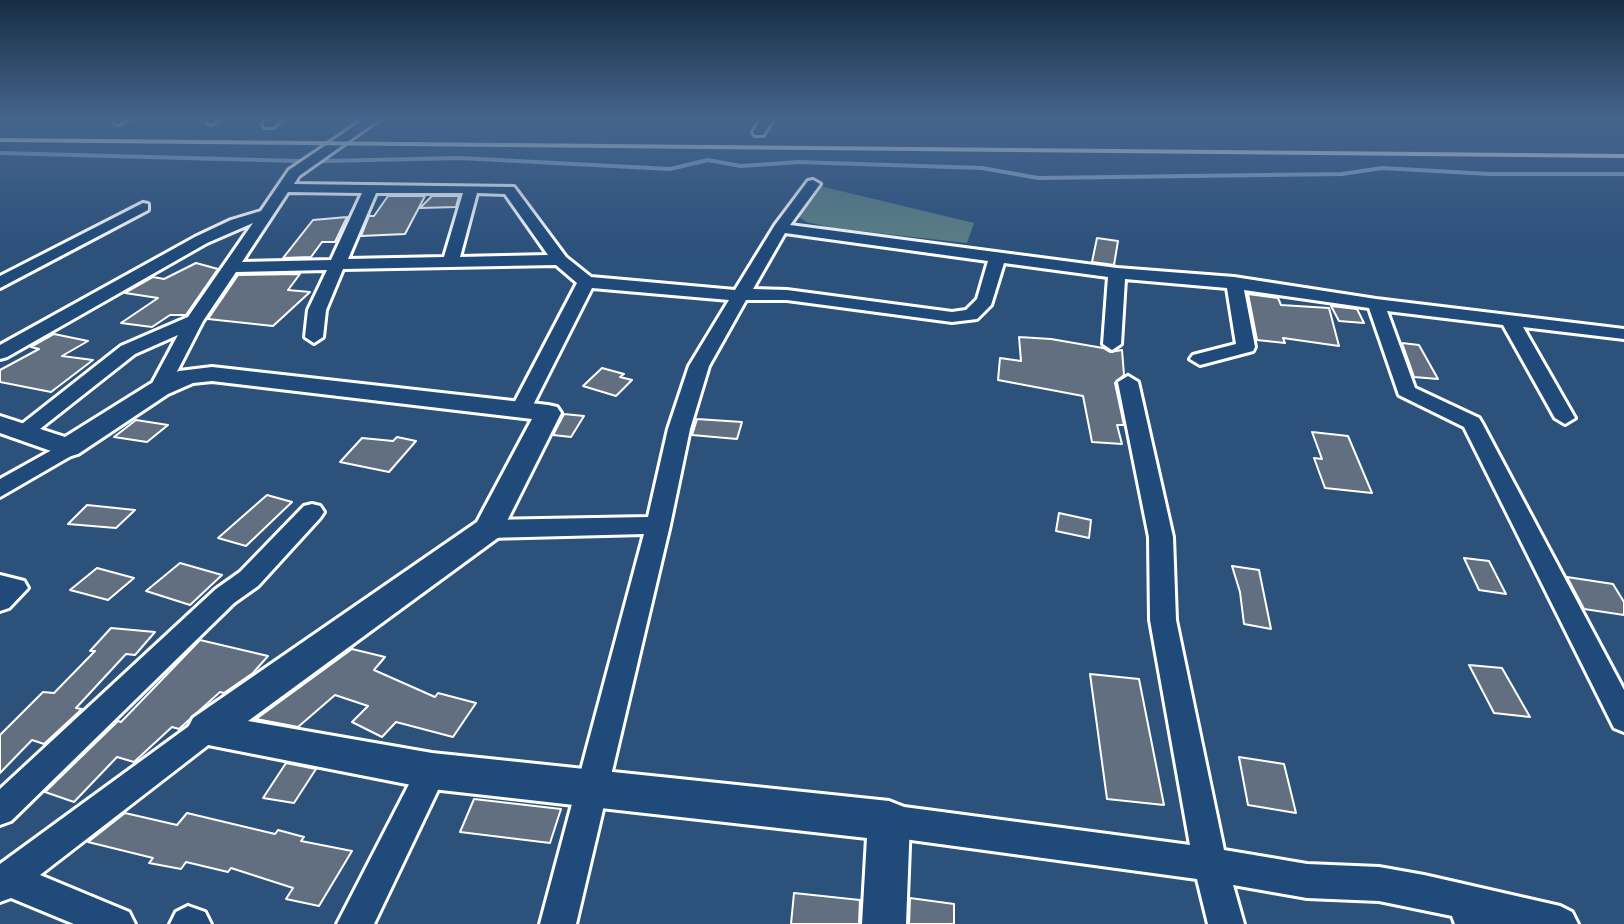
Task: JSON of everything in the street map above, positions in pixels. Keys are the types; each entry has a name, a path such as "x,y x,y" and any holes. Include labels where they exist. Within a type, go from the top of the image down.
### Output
{"street":[{"path":"159,389 194,321 229,267 294,173 311,161"},
{"path":"558,924 679,429 699,366 780,228 813,184"},
{"path":"284,188 509,190 560,260 586,282 740,296 760,293 952,317 971,315 985,301 997,257"},
{"path":"314,337 317,310 371,189"},
{"path":"451,262 471,189"},
{"path":"0,283 143,207"},
{"path":"0,353 201,240 236,223 264,215"},
{"path":"780,228 1117,273 1234,282 1376,304 1623,335"},
{"path":"229,267 560,260"},
{"path":"1112,344 1117,273"},
{"path":"520,411 586,282"},
{"path":"1200,359 1246,347 1234,282"},
{"path":"1376,304 1406,391 1472,423 1624,719"},
{"path":"1509,319 1565,418"},
{"path":"12,428 128,350 194,321"},
{"path":"0,489 159,389 188,376 212,374 548,413 488,529 206,730 5,882"},
{"path":"1128,382 1161,537 1163,620 1210,864 1226,924"},
{"path":"12,428 68,448"},
{"path":"0,810 225,596 249,579 312,512"},
{"path":"488,529 658,525"},
{"path":"0,585 15,588 0,601"},
{"path":"206,730 432,771 889,821 1210,864 1307,881 1379,884 1468,913 1560,924"},
{"path":"355,924 432,771"},
{"path":"884,924 889,821"},
{"path":"5,882 117,924"}],"green space":[{"path":"820,186 974,223 967,243 833,228 807,222 795,215"}],"building":[{"path":"388,196 425,196 405,234 361,236 369,216 374,216"},
{"path":"432,196 459,196 456,207 420,208"},
{"path":"347,217 335,242 322,242 311,257 283,258 313,220"},
{"path":"1097,238 1118,241 1114,265 1092,262"},
{"path":"196,263 218,269 186,315 170,315 152,327 121,323 158,298 125,293 153,277 164,279"},
{"path":"300,274 288,290 310,292 273,326 208,319 238,275"},
{"path":"1248,294 1278,298 1281,305 1329,308 1339,346 1283,338 1285,343 1257,340"},
{"path":"1331,306 1357,309 1364,323 1339,321"},
{"path":"54,334 88,341 62,356 93,360 51,392 0,382 0,370 39,349 31,347"},
{"path":"1019,337 1051,339 1103,348 1110,352 1122,350 1124,375 1115,383 1124,425 1117,425 1122,444 1092,442 1083,396 998,380 1000,358 1021,361"},
{"path":"1402,343 1419,345 1438,379 1414,377"},
{"path":"602,368 624,374 620,377 632,380 616,396 583,386"},
{"path":"564,414 584,416 571,437 553,435"},
{"path":"697,419 742,422 737,439 692,435"},
{"path":"136,420 168,425 147,442 114,437"},
{"path":"1312,432 1348,436 1372,493 1325,488 1314,458 1322,459"},
{"path":"397,437 416,441 389,472 340,462 362,438 393,441"},
{"path":"267,495 292,502 246,546 218,538"},
{"path":"87,505 135,510 116,528 68,524"},
{"path":"1059,513 1091,520 1089,538 1056,531"},
{"path":"1464,558 1489,561 1506,594 1479,590"},
{"path":"180,563 222,575 190,605 146,591"},
{"path":"1232,566 1259,570 1271,629 1244,624 1240,592"},
{"path":"97,568 134,578 108,600 70,590"},
{"path":"1567,577 1613,584 1624,602 1624,615 1584,609"},
{"path":"111,628 155,632 135,655 126,654 76,708 82,709 44,744 32,740 0,773 0,735 43,692 54,693 95,651 90,651"},
{"path":"200,640 268,656 253,673 224,693 220,692 179,729 172,727 134,762 117,757 74,802 45,792 118,721 121,722"},
{"path":"352,649 385,657 374,670 435,697 438,693 476,703 453,737 396,722 382,737 352,722 368,706 335,695 298,727 256,719"},
{"path":"1469,665 1502,668 1530,717 1494,713"},
{"path":"1090,674 1139,679 1164,805 1107,799"},
{"path":"1239,757 1284,764 1296,813 1248,805"},
{"path":"286,763 316,769 294,803 263,798"},
{"path":"474,799 561,809 550,843 460,832"},
{"path":"125,813 177,825 187,813 275,834 278,830 304,837 301,841 352,851 319,906 286,899 293,888 231,868 228,872 186,862 181,869 149,863 153,858 88,842"},
{"path":"794,893 860,900 859,924 791,924"},
{"path":"910,898 954,904 954,924 909,924"}],"waterway":[{"path":"520,161 670,169 703,161"},
{"path":"714,161 741,166 798,162 982,168 1038,178 1342,174 1382,168 1490,174 1624,174"}]}
